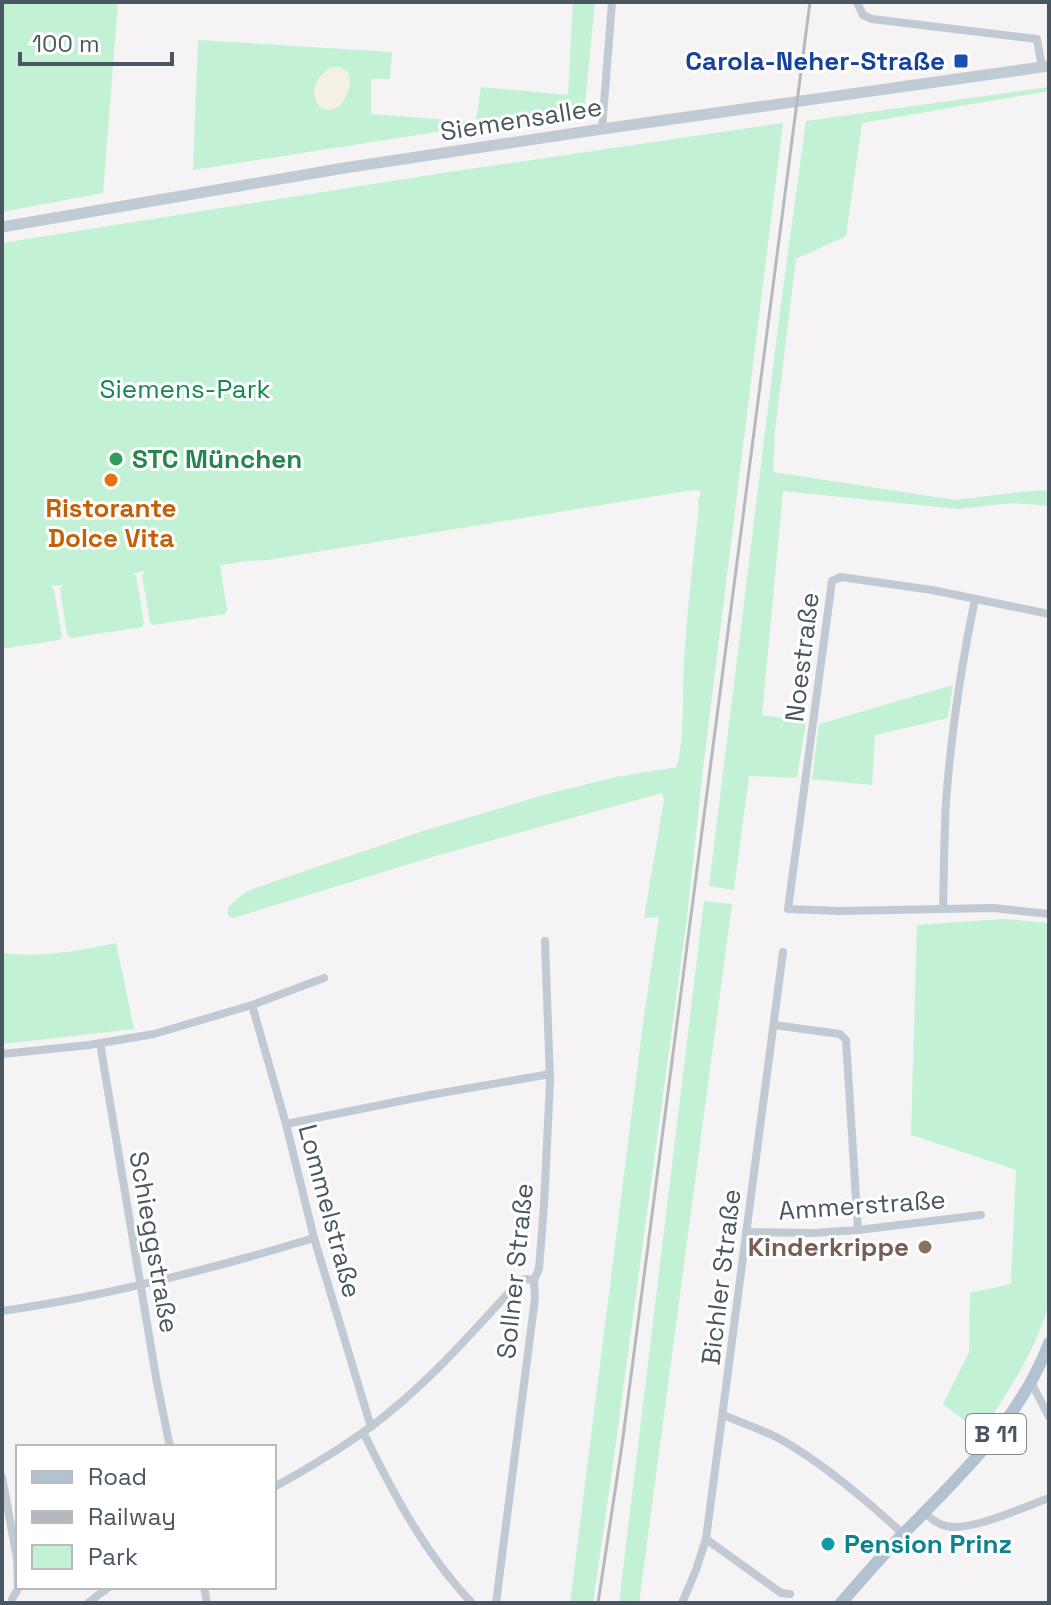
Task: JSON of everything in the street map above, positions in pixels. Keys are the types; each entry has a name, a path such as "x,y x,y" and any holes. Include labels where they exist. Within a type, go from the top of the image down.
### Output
{"main road":[{"name":"Siemensallee","path":"2,227 344,168 1046,66"},
{"name":"B 11","path":"841,1603 975,1461 1031,1382 1049,1343"}],"street":[{"path":"602,129 612,2"},
{"path":"857,2 863,15 872,19 1037,39 1046,66"},
{"name":"Noestraße","path":"943,908 788,909 832,581 841,577 932,590 1049,614"},
{"path":"975,599 952,736 946,804 943,908 994,908 1049,914"},
{"name":"Sollner Straße","path":"496,1603 543,1221 550,1074 545,941"},
{"name":"Bichler Straße","path":"682,1603 706,1539 783,952"},
{"path":"2,1054 100,1043 174,1029 324,978"},
{"name":"Lommelstraße","path":"252,1005 378,1464 430,1554 472,1603"},
{"path":"774,1025 840,1034 846,1040 858,1230"},
{"name":"Schieggstraße","path":"100,1043 170,1445"},
{"path":"286,1124 550,1074"},
{"name":"Ammerstraße","path":"746,1232 858,1230 981,1215"},
{"path":"2,1311 204,1270 314,1238"},
{"path":"276,1486 325,1459 367,1429 432,1373 520,1280 534,1280"},
{"path":"1031,1382 1049,1417"},
{"path":"723,1415 778,1438 797,1450 854,1491 903,1534"},
{"path":"2,1477 16,1554"},
{"path":"925,1513 943,1525 963,1526 1049,1498"},
{"path":"706,1539 781,1593 790,1594"},
{"path":"88,1603 106,1589"},
{"path":"2,1594 13,1601"}],"green space":[{"path":"2,2 118,2 103,193 2,212"},
{"path":"573,2 595,2 584,113 571,111 193,170 198,40 392,52 390,79 371,79 371,114 476,122 481,87 568,95"},
{"path":"1049,87 1049,91 862,123 846,236 796,259 775,431 773,472 955,500 1049,490 1049,506 1013,503 958,509 783,491 762,715 806,722 797,778 749,776 734,890 709,886 806,121"},
{"name":"Siemens-Park","path":"783,123 687,918 593,1603 570,1603 659,917 644,918 664,800 662,793 439,855 233,918 228,916 228,907 246,892 258,887 423,831 551,793 616,777 677,767 699,490 268,560 220,565 225,614 153,625 142,575 145,571 134,573 144,623 142,627 71,638 67,635 60,588 63,585 51,586 62,636 59,640 2,649 2,243"},
{"path":"953,685 948,718 875,735 872,785 812,779 819,724"},
{"path":"704,901 732,904 639,1603 619,1603"},
{"path":"1004,919 1049,923 1049,1304 1020,1372 980,1433 943,1404 969,1352 970,1293 1011,1284 1016,1170 911,1135 917,925"},
{"path":"116,943 134,1029 2,1044 2,953 45,954"}],"sand":[{"path":"331,67 348,72 350,87 339,106 331,110 324,109 314,97 320,77"}],"railway":[{"path":"598,1603 622,1445 810,2"}],"place":[{"name":"Carola-Neher-Straße","path":"961,61"},
{"name":"STC München","path":"116,459"},
{"name":"Ristorante Dolce Vita","path":"111,480"},
{"name":"Kinderkrippe","path":"925,1247"},
{"name":"Pension Prinz","path":"828,1544"}]}
